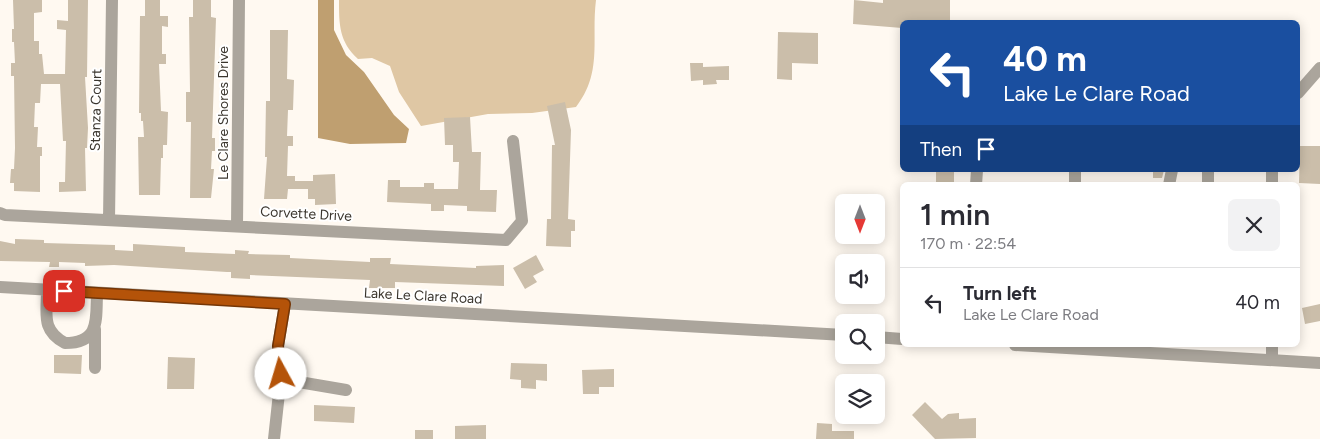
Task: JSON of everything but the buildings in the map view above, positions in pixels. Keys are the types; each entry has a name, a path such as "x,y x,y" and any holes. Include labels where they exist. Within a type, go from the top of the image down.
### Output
{"street":[{"name":"Stanza Court","path":"109,220 112,0"},
{"name":"Le Clare Shores Drive","path":"237,226 239,0"},
{"path":"1300,91 1320,68"},
{"name":"Corvette Drive","path":"0,213 5,215 506,240 522,221 513,141"},
{"name":"Lake Le Clare Road","path":"0,288 835,335"},
{"path":"47,290 48,326 58,339 65,343 80,342 86,339 95,329"},
{"path":"95,368 97,293"},
{"path":"274,439 281,374 278,346 285,304"},
{"path":"885,338 900,339"},
{"path":"1076,347 1207,350 1272,360 1320,363"},
{"path":"1272,347 1272,360"},
{"path":"281,374 299,382 346,390"}],"shaded area":[{"path":"318,0 334,0 334,30 346,55 364,72 394,115 409,129 406,143 350,144 318,138"},
{"path":"339,0 596,0 594,55 590,81 576,107 532,113 488,114 421,126 399,92 390,66 372,58 358,59 347,46 341,32"}],"route":[{"path":"64,291 285,304 278,346 281,374"}]}
